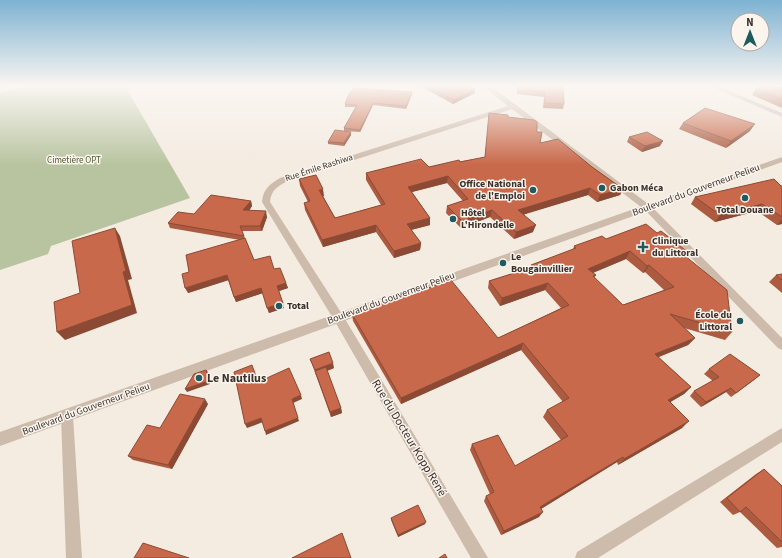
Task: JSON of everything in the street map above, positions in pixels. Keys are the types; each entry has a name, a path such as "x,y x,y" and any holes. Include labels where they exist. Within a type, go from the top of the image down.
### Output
{"street":[{"name":"Rue Émile Rashiwa","path":"338,317 266,202 266,194 271,186 283,180 493,112"},
{"path":"522,112 648,208 782,345"},
{"name":"Boulevard du Gouverneur Pelieu","path":"0,439 782,159"},
{"name":"Rue du Docteur Kopp René","path":"338,317 480,558"},
{"path":"67,416 74,558"},
{"path":"583,558 782,434"}],"green space":[{"name":"Cimetière OPT","path":"0,112 140,112 190,198 51,246 48,254 0,270"}],"building":[{"path":"353,112 369,112 360,130 344,128"},
{"path":"699,112 718,112 755,124 731,141 683,123"},
{"path":"489,113 534,120 537,122 537,132 542,132 540,143 558,139 592,167 623,189 600,195 590,188 518,210 536,225 516,232 492,210 462,221 447,206 468,199 448,176 408,187 430,218 407,224 421,243 394,251 376,225 322,240 304,203 310,201 299,179 316,175 323,189 319,190 335,218 385,204 366,173 421,159 429,167 459,160 460,162 485,157"},
{"path":"335,130 351,132 344,143 328,142"},
{"path":"647,132 663,141 645,146 629,137"},
{"path":"774,179 782,186 782,217 762,204 720,215 695,197"},
{"path":"211,195 251,201 243,210 266,211 260,226 240,226 244,236 168,223 178,212 194,214"},
{"path":"646,224 657,233 661,231 689,253 684,255 727,290 732,332 670,314 695,338 655,354 691,387 668,400 689,421 624,459 623,457 540,507 543,512 504,531 486,496 494,492 472,444 498,435 515,466 568,436 547,410 569,398 523,343 401,398 352,314 451,280 498,338 569,305 548,283 502,298 489,281 533,267 531,265 576,248 574,246 602,236 606,239","holes":["630,251 647,266 649,265 674,287 623,305 593,276 596,275 588,269"]},
{"path":"115,228 126,271 123,272 132,305 57,332 54,302 80,293 72,241"},
{"path":"245,238 254,260 270,256 274,269 280,268 286,283 277,286 283,303 267,308 261,288 234,297 227,275 185,288 182,274 189,272 186,255"},
{"path":"782,274 782,280 776,275"},
{"path":"329,352 333,363 315,370 310,359"},
{"path":"730,354 760,375 736,393 731,388 706,402 694,391 719,377 709,369"},
{"path":"252,365 258,382 289,368 301,395 292,399 298,418 265,431 261,418 245,424 234,372"},
{"path":"326,367 341,408 330,412 315,371"},
{"path":"206,370 209,381 185,389 194,374"},
{"path":"180,394 205,399 168,465 128,456 147,425 160,428"},
{"path":"764,469 782,486 782,542 746,507 740,512 727,498"},
{"path":"418,505 426,522 398,535 391,518"},
{"path":"342,533 351,558 292,558"},
{"path":"143,543 189,558 134,558"},
{"path":"445,554 447,558 439,558"}],"place":[{"name":"Gabon Méca","path":"602,188"},
{"name":"Office National de l'Emploi","path":"533,190"},
{"name":"Total Douane","path":"745,198"},
{"name":"Hôtel L'Hirondelle","path":"453,219"},
{"name":"Clinique du Littoral","path":"643,247"},
{"name":"Le Bougainvillier","path":"503,263"},
{"name":"Total","path":"279,306"},
{"name":"École du Littoral","path":"740,321"},
{"name":"Le Nautilus","path":"199,378"}]}
